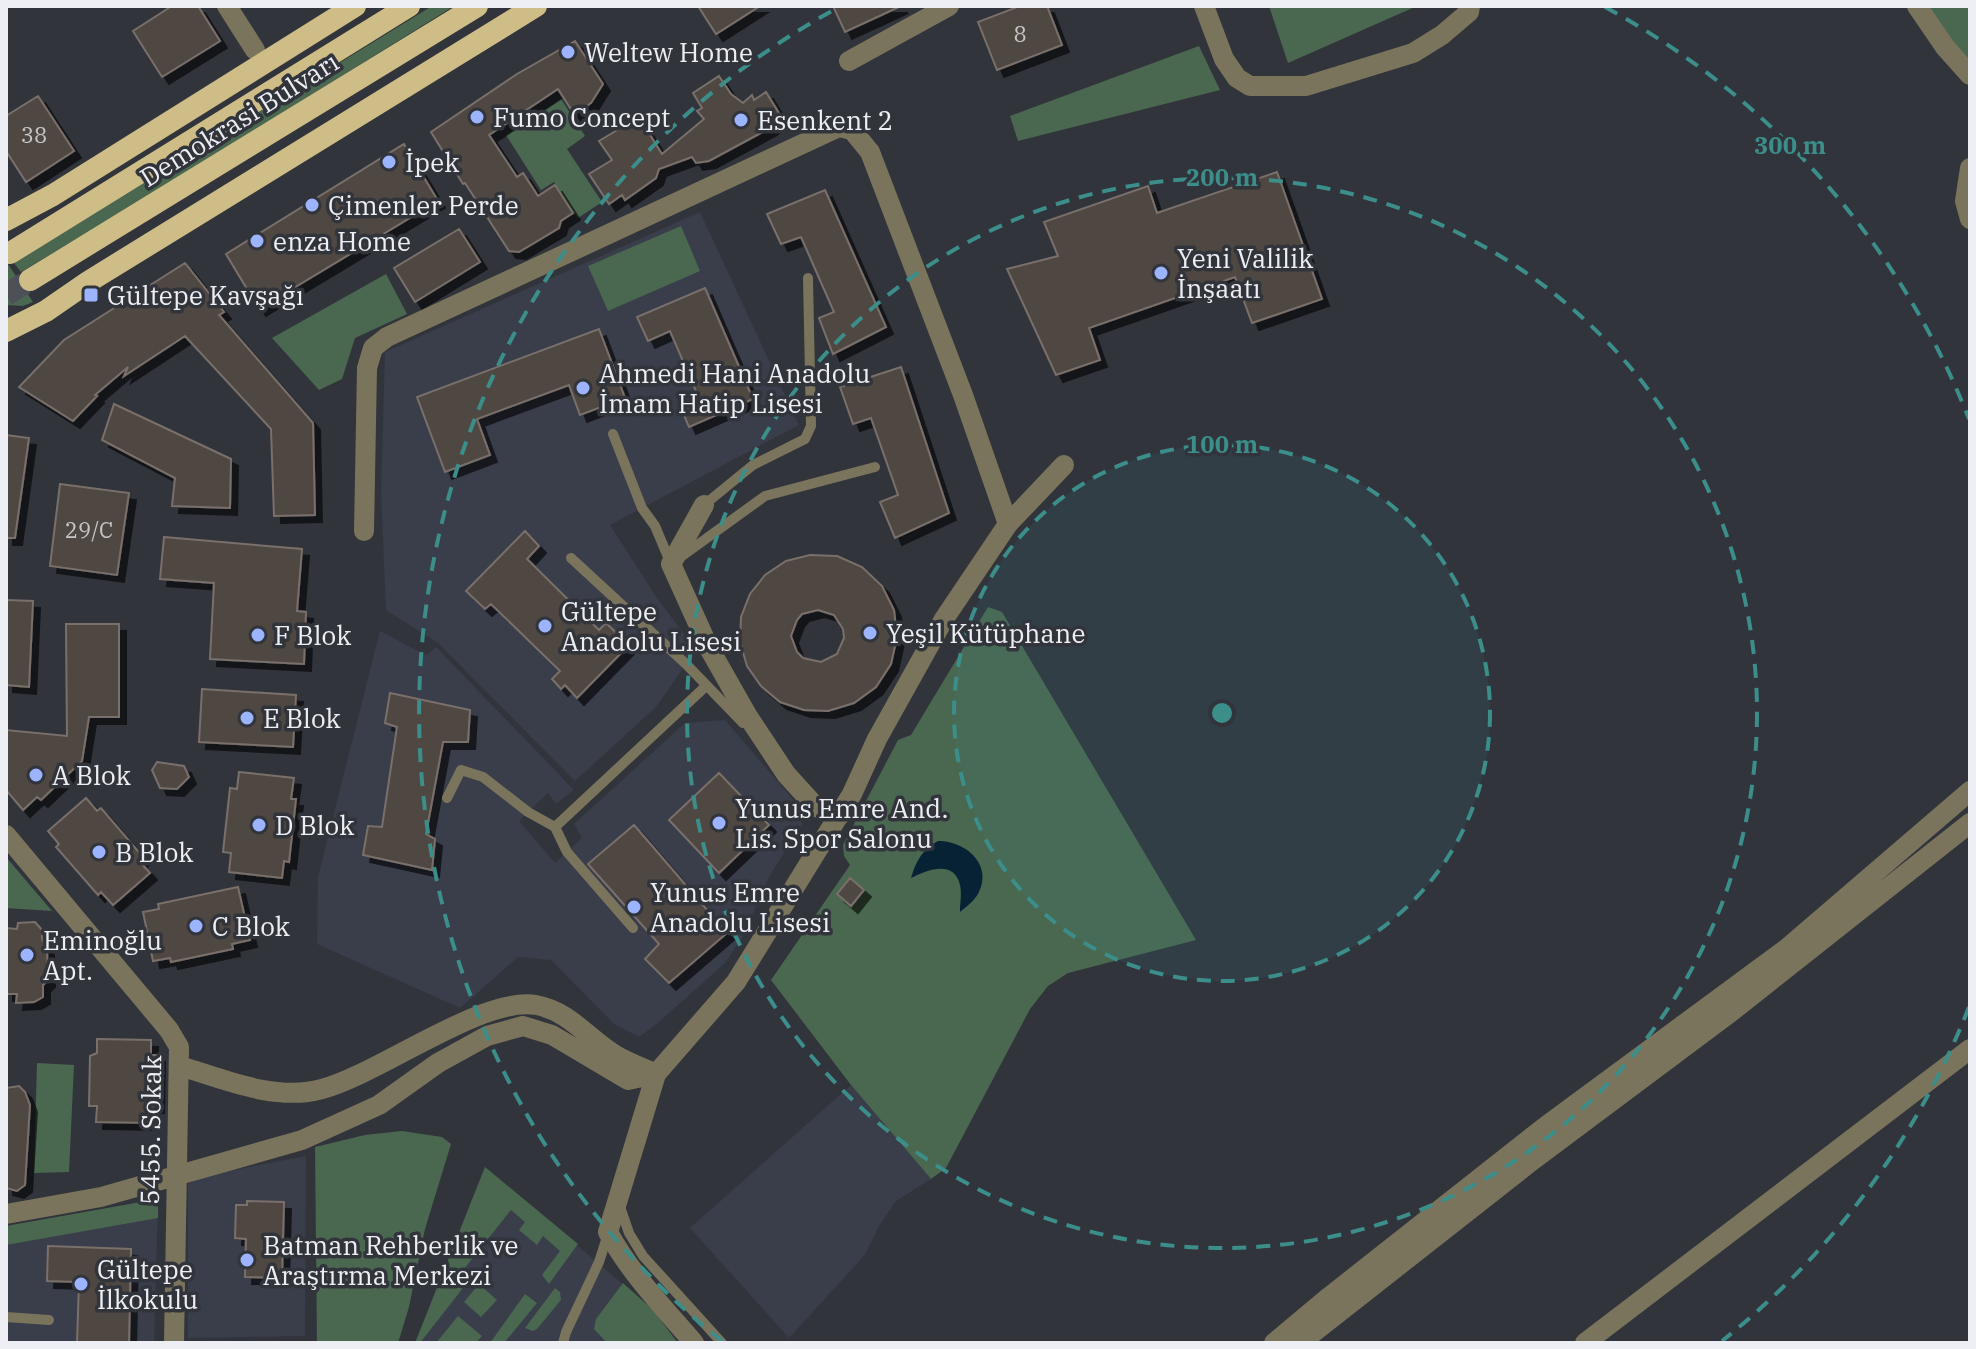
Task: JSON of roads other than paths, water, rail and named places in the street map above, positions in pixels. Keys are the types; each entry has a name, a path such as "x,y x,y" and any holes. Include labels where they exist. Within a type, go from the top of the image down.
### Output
{"highway":[{"path":"6,220 53,195 355,6"},
{"name":"Demokrasi Bulvarı","path":"10,253 409,6"},
{"name":"Demokrasi Bulvarı","path":"30,280 477,6"},
{"path":"6,345 46,311 88,282 536,6"},
{"path":"6,314 12,316 46,311"},
{"path":"6,331 46,311"}],"street":[{"path":"227,6 255,50"},
{"path":"849,61 949,6"},
{"path":"1204,6 1224,59 1237,78 1250,86 1306,86 1413,53 1442,35 1470,9 1490,6"},
{"path":"1917,6 1945,47 1970,75"},
{"path":"364,531 367,368 373,348 387,337 839,127 852,130 870,152 963,395 1008,524"},
{"path":"1970,168 1965,201 1970,219"},
{"path":"694,1343 644,1285 608,1232 656,1074 736,982 840,815 877,739 944,619 1008,524 1064,465"},
{"path":"704,505 671,564 709,648 747,715 786,774 816,807 840,815"},
{"path":"1274,1343 1546,1126 1786,949 1970,791"},
{"path":"1300,1343 1533,1160 1731,1012 1970,823"},
{"name":"5455. Sokak","path":"6,835 169,1030 179,1047 174,1343"},
{"path":"180,1066 256,1088 285,1092 321,1090 385,1063 465,1020 518,1003 539,1005 567,1016 616,1055 656,1074"},
{"path":"6,1214 101,1197 302,1140 379,1105 438,1063 487,1036 523,1026 552,1035 628,1080 656,1074"},
{"path":"1585,1343 1970,1049"}],"lane":[{"path":"704,505 753,465 805,439 811,426 808,278"},
{"path":"613,434 642,508 655,526 671,564 765,496 875,467"},
{"path":"571,558 686,664 742,721 786,774"},
{"path":"555,827 706,686"},
{"path":"447,798 461,770 483,777 528,812 555,827 567,852 633,928"},
{"path":"618,1202 629,1233 643,1256 722,1343"},
{"path":"563,1343 599,1262 608,1232"},
{"path":"6,1317 49,1320"}],"water":[{"path":"938,841 958,845 980,864 982,883 978,894 960,912 960,885 952,872 932,870 911,878 920,856"}],"tunnel":[{"path":"6,295 30,280"}],"place":[{"name":"Weltew Home","path":"568,52"},
{"name":"Fumo Concept","path":"477,117"},
{"name":"Esenkent 2","path":"741,120"},
{"name":"İpek","path":"389,162"},
{"name":"Çimenler Perde","path":"312,205"},
{"name":"enza Home","path":"257,241"},
{"name":"Yeni Valilik İnşaatı","path":"1161,273"},
{"name":"Gültepe Kavşağı","path":"91,295"},
{"name":"Ahmedi Hani Anadolu İmam Hatip Lisesi","path":"583,388"},
{"name":"Gültepe Anadolu Lisesi","path":"545,626"},
{"name":"Yeşil Kütüphane","path":"870,633"},
{"name":"F Blok","path":"258,635"},
{"name":"E Blok","path":"247,718"},
{"name":"A Blok","path":"36,775"},
{"name":"Yunus Emre And. Lis. Spor Salonu","path":"719,823"},
{"name":"D Blok","path":"259,825"},
{"name":"B Blok","path":"99,852"},
{"name":"Yunus Emre Anadolu Lisesi","path":"634,907"},
{"name":"C Blok","path":"196,926"},
{"name":"Eminoğlu Apt.","path":"27,955"},
{"name":"Batman Rehberlik ve Araştırma Merkezi","path":"247,1260"},
{"name":"Gültepe İlkokulu","path":"81,1284"}]}
